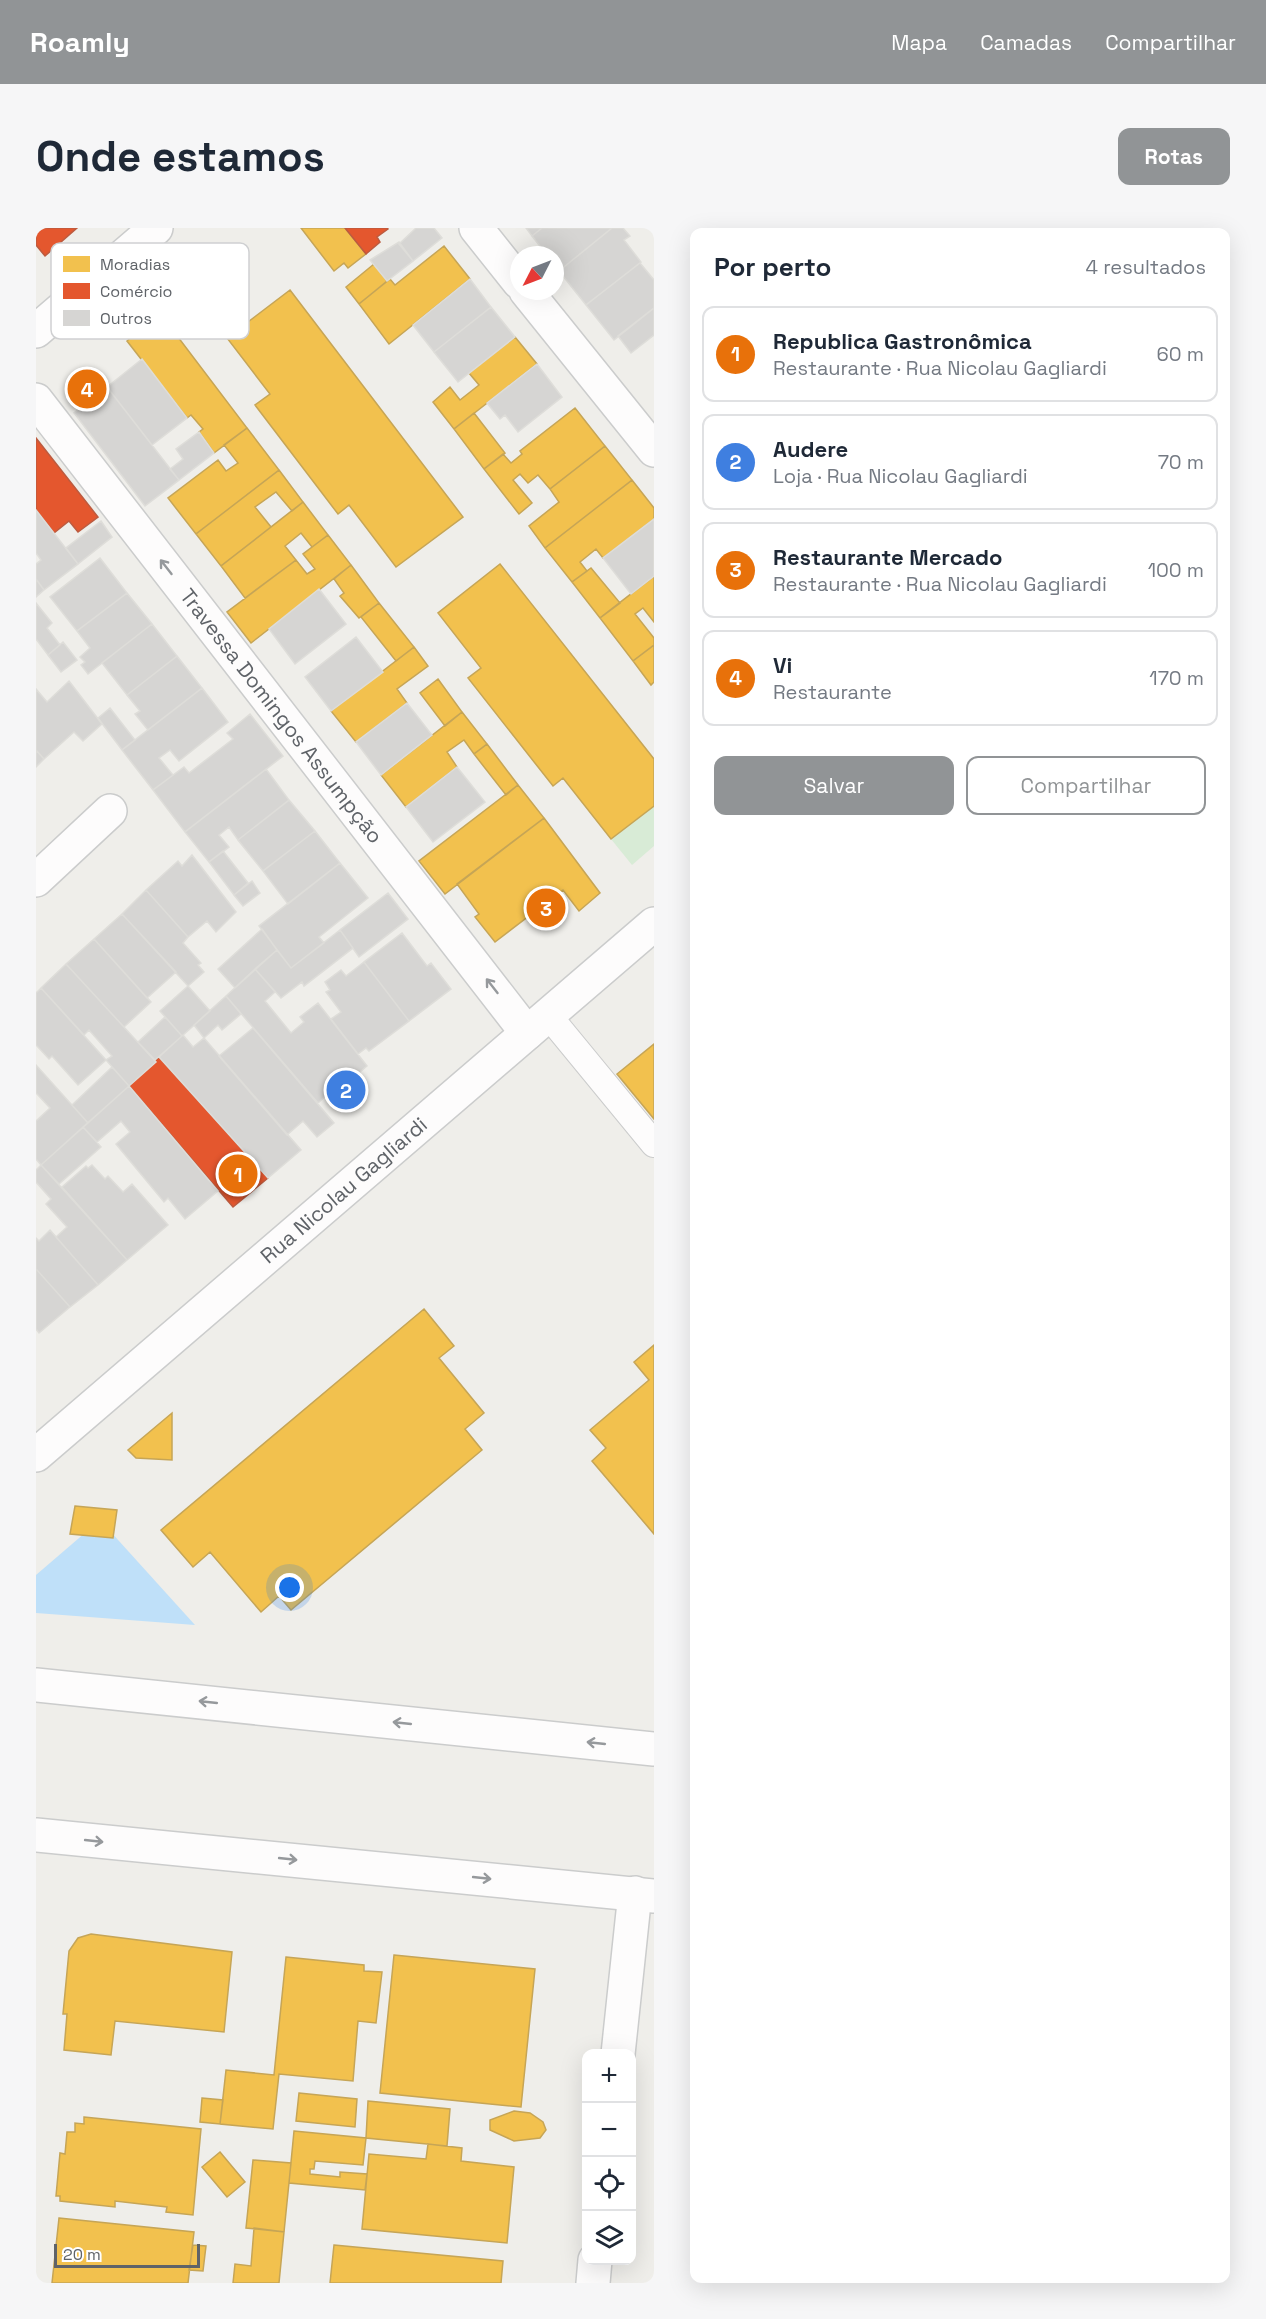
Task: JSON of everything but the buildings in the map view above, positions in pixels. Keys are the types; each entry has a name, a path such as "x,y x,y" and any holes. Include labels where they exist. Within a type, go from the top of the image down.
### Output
{"street":[{"path":"139,243 156,228"},
{"path":"476,228 510,271"},
{"path":"533,300 654,450"},
{"path":"36,331 51,318"},
{"name":"Travessa Domingos Assumpção","path":"36,400 538,1024"},
{"path":"36,880 110,811"},
{"name":"Rua Nicolau Gagliardi","path":"36,1455 654,924"},
{"path":"36,1685 654,1749"},
{"path":"36,1835 644,1895 619,2049"},
{"path":"593,2283 595,2265"}],"lane":[{"path":"538,1024 654,1144"}],"green space":[{"path":"654,806 654,846 632,865 611,839"}],"water":[{"path":"100,1520 195,1625 36,1613 36,1575"}],"place":[{"name":"Vi","path":"87,389"},
{"name":"Restaurante Mercado","path":"546,908"},
{"name":"Audere","path":"346,1090"},
{"name":"Republica Gastronômica","path":"238,1174"}]}
